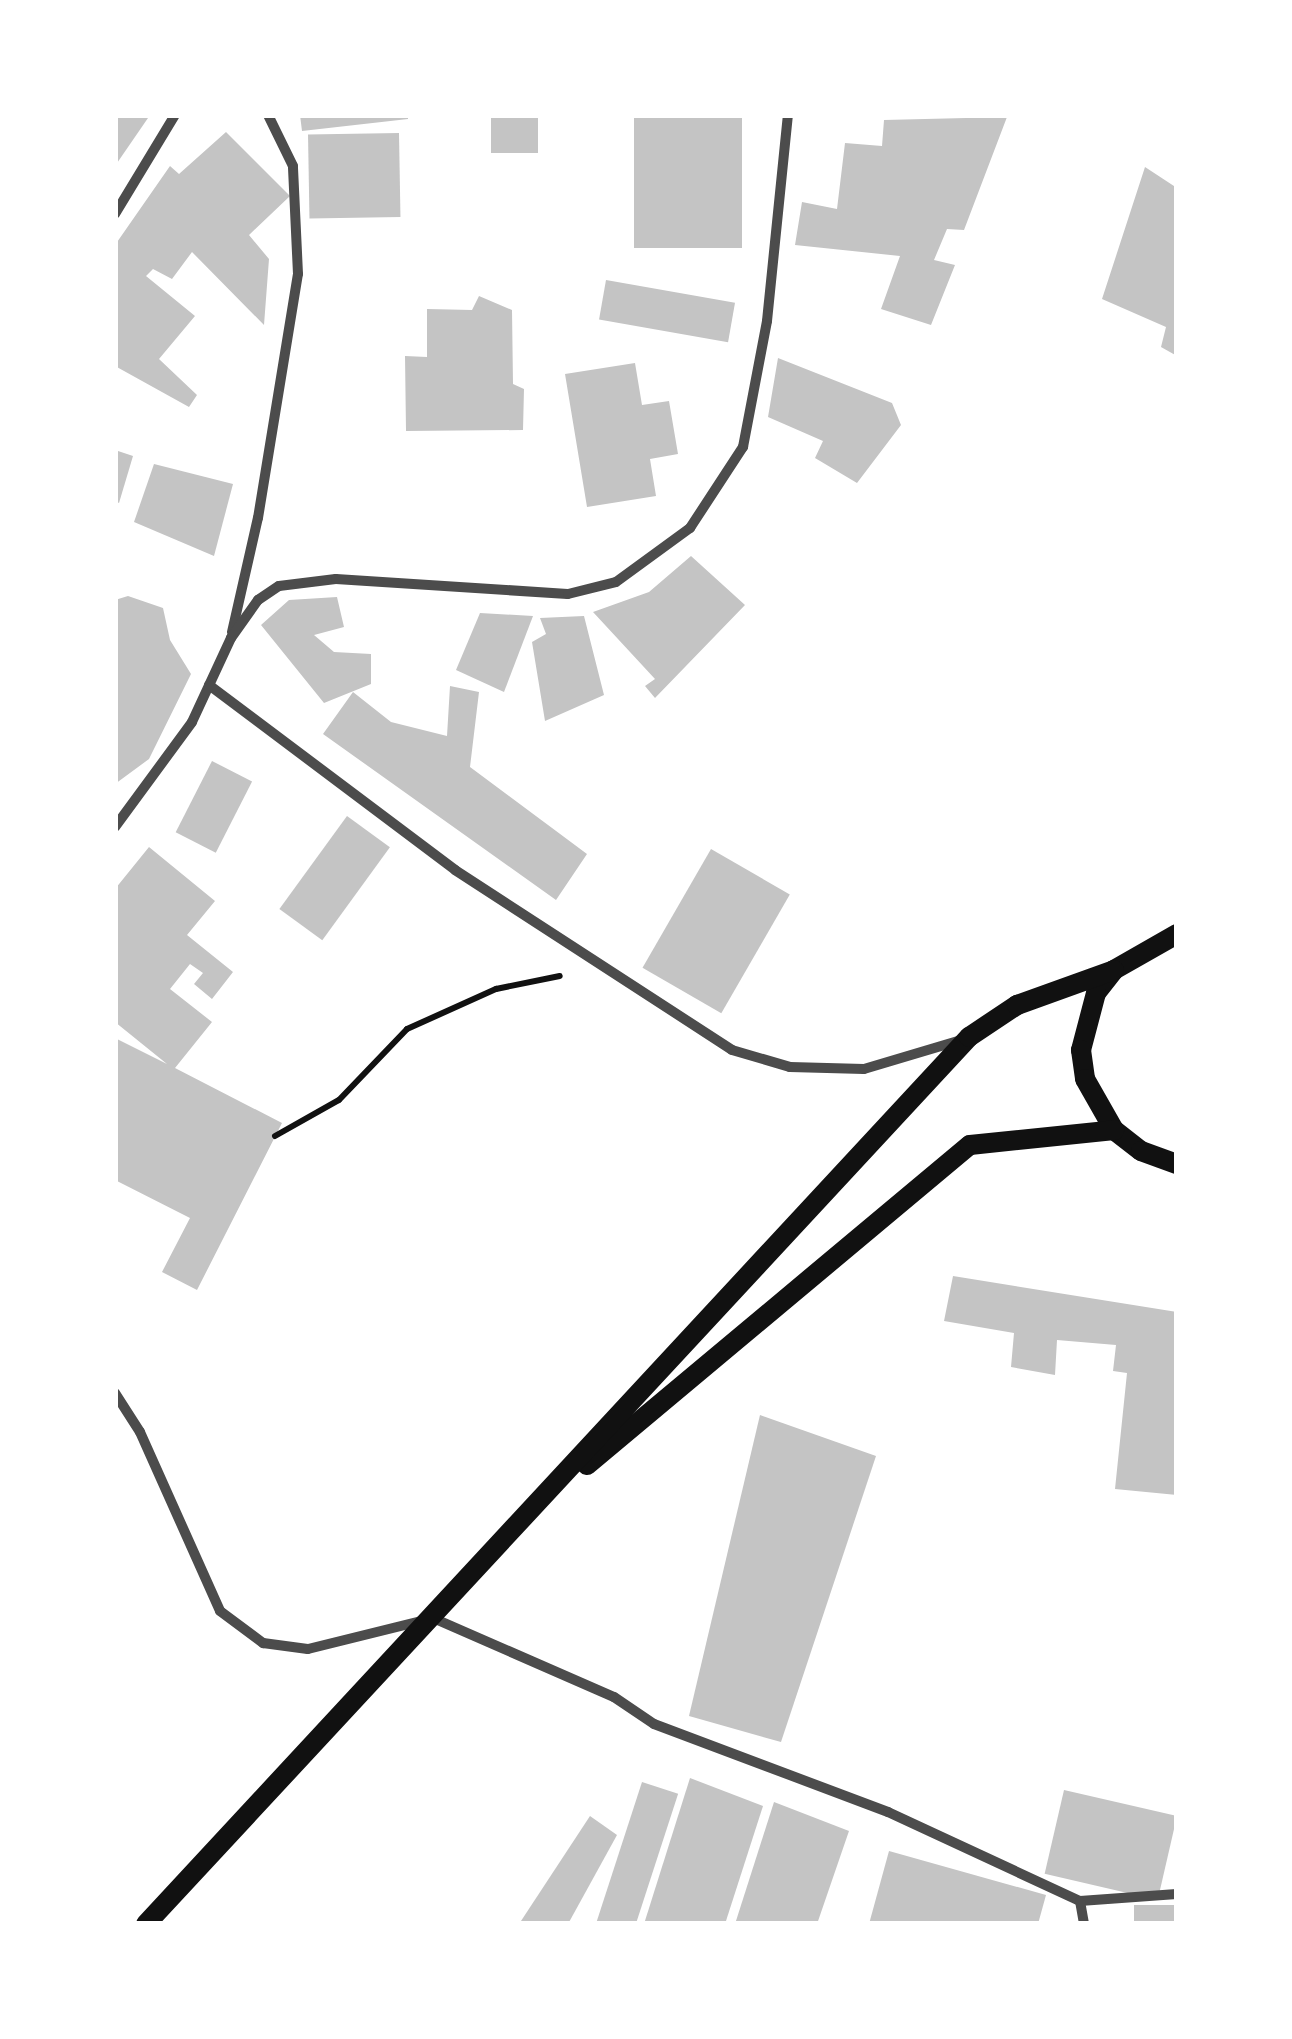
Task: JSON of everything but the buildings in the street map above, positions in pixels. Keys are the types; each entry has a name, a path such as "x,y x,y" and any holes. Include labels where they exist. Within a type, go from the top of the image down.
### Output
{"main road":[{"path":"146,1924 969,1037 1017,1005 1114,970 1173,937"},
{"path":"1114,970 1096,993 1081,1050 1084,1079 1114,1130 1141,1152 1177,1164"},
{"path":"528,1514 970,1145 1114,1130"}],"street":[{"path":"115,214 175,115"},
{"path":"231,638 258,518 298,274 293,166 268,115"},
{"path":"115,826 192,722 231,638 258,600 305,578 568,594 616,582 680,537 717,494 743,447 766,321 788,115"},
{"path":"209,685 456,870 600,968 732,1050 790,1067 864,1069 969,1037"},
{"path":"115,1393 140,1432 220,1612 264,1643 308,1649 433,1618 614,1697 654,1724 888,1812 1080,1901 1177,1894"},
{"path":"1080,1901 1084,1924"}],"path":[{"path":"275,1136 340,1100 407,1030 496,989 600,968"}]}
